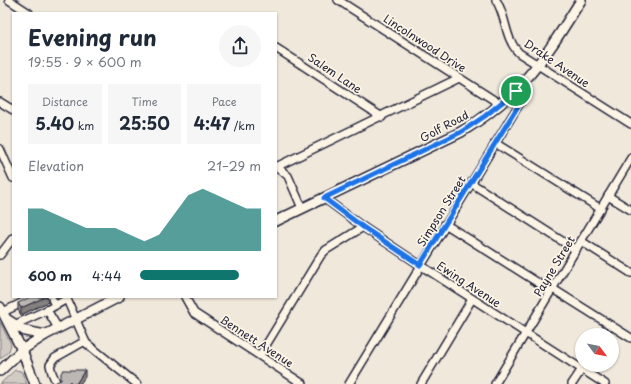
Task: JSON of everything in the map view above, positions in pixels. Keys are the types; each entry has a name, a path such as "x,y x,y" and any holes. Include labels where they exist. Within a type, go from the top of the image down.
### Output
{"main road":[{"name":"Golf Road","path":"277,220 461,132 500,104 516,91 538,66 581,0"},
{"path":"0,371 22,350 45,335 117,298"},
{"path":"3,313 12,326 35,384"},
{"path":"12,326 25,331 45,335"}],"street":[{"path":"8,0 27,12"},
{"name":"Lincolnwood Drive","path":"338,0 500,104"},
{"name":"Drake Avenue","path":"496,0 503,12 508,34 513,47 538,66 631,124"},
{"name":"Salem Lane","path":"277,49 382,117"},
{"path":"277,167 382,117 459,78"},
{"name":"Simpson Street","path":"349,384 420,265 520,103 521,97 516,91"},
{"path":"0,102 12,109"},
{"path":"495,143 601,208"},
{"path":"0,149 12,176"},
{"name":"Payne Street","path":"495,384 631,158"},
{"path":"277,168 288,176 302,208"},
{"path":"471,183 576,250"},
{"path":"608,196 631,210"},
{"name":"Ewing Avenue","path":"324,198 363,227 420,265 575,364"},
{"path":"445,224 631,338"},
{"path":"260,355 321,256 326,250 363,227"},
{"path":"0,255 12,239"},
{"path":"581,241 631,273"},
{"path":"3,313 32,298"},
{"path":"52,298 55,305"},
{"path":"12,326 47,310 67,298 85,341 137,384"},
{"name":"Bennett Avenue","path":"186,298 194,314 303,384"},
{"path":"421,384 472,299"},
{"path":"47,310 58,328"},
{"path":"57,384 52,374 50,365 62,353 85,341"},
{"path":"572,384 580,372"},
{"name":"Ewing Avenue","path":"587,372 605,384"}],"shaded area":[{"path":"0,322 11,344 9,351 0,359"},
{"path":"15,370 21,371 27,384 0,384"}],"building":[{"path":"28,298 43,298 21,308 18,303"},
{"path":"63,370 85,370 76,384 71,384 70,381 68,384 54,384 61,380 61,373"}],"route":[{"path":"516,91 521,97 520,103 420,265 363,227 324,198 461,132 485,116 516,91"}]}
